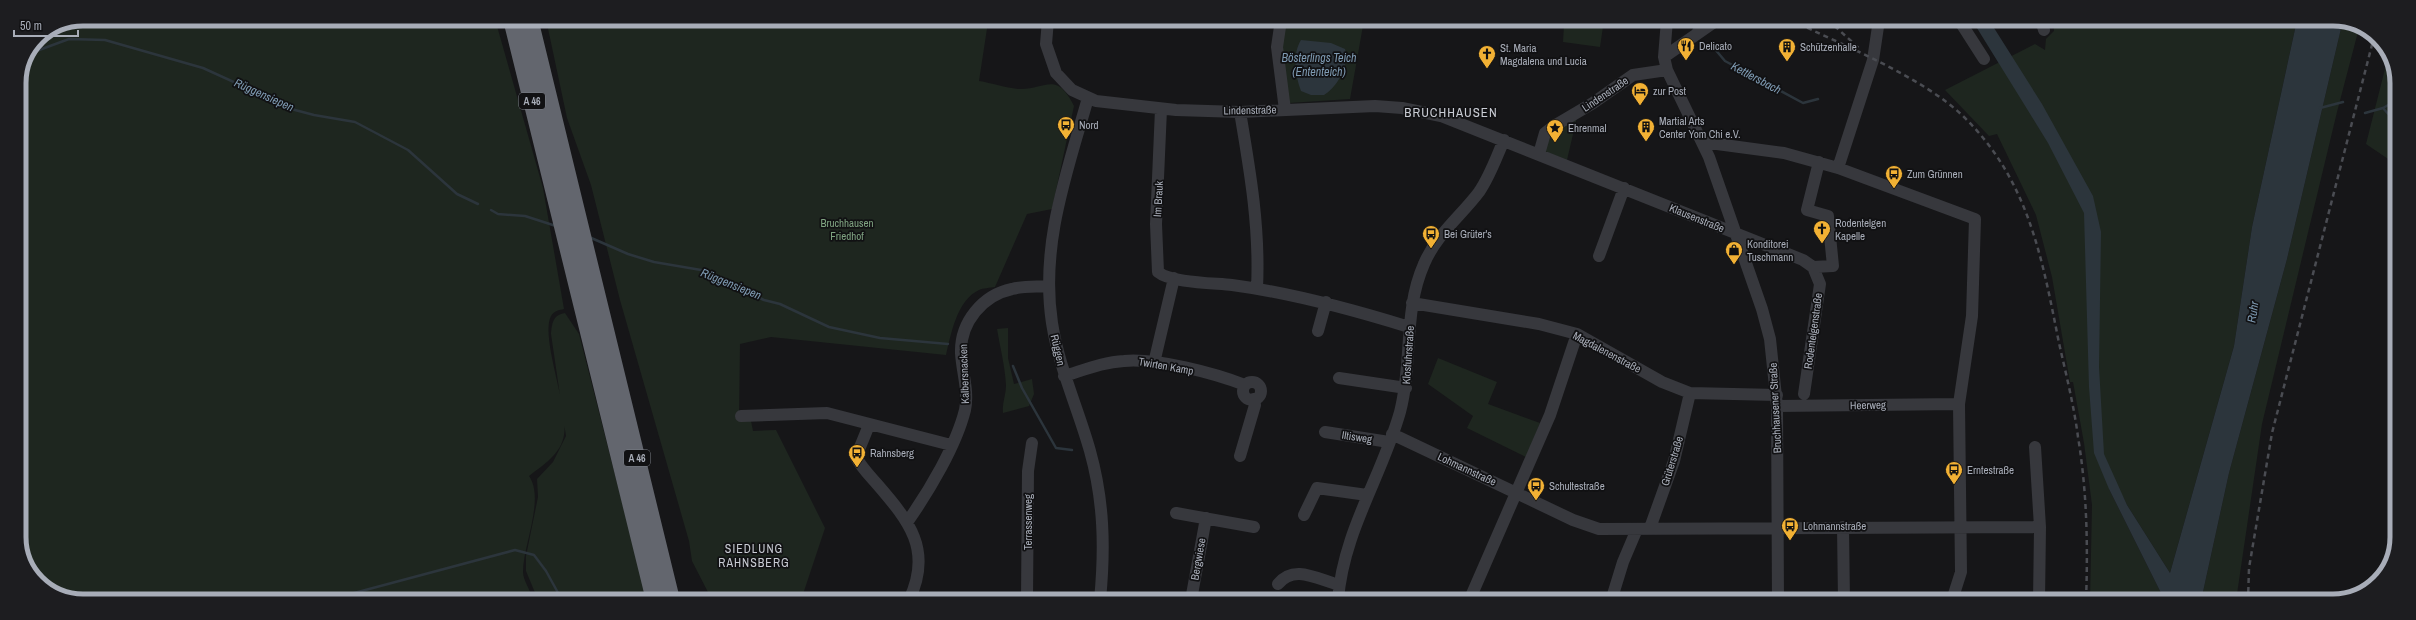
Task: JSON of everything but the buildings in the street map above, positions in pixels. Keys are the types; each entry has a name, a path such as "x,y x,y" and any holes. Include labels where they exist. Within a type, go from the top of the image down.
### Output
{"highway":[{"name":"A 46","path":"514,26 560,181 594,318 669,594"},
{"name":"A 46","path":"530,26 560,181"},
{"name":"A 46","path":"594,318 654,594"}],"street":[{"name":"Lindenstraße","path":"1048,26 1046,44 1055,71 1066,84 1088,98 1113,104 1162,109 1240,112 1375,106 1402,108 1441,116 1504,140"},
{"path":"1280,26 1277,47 1285,110"},
{"name":"Bruchhausener Straße","path":"1667,26 1664,57 1668,70 1702,142 1737,234 1762,309 1770,339 1777,400 1779,527 1778,594"},
{"path":"1664,57 1708,26"},
{"path":"1838,168 1873,60 1878,26"},
{"path":"1963,26 1984,59"},
{"name":"Lindenstraße","path":"1539,154 1545,133 1554,126 1594,103 1633,75 1668,70"},
{"name":"Rüggen","path":"1088,98 1052,228 1049,286 1052,323 1064,376 1090,450 1101,499 1104,548 1100,594"},
{"name":"Im Brauk","path":"1162,109 1156,267 1161,275 1174,278 1257,288 1326,302 1409,327"},
{"path":"1240,112 1257,223 1257,288"},
{"name":"Klausenstraße","path":"1504,140 1803,260 1813,267"},
{"name":"Klosfuhrstraße","path":"1338,594 1347,547 1391,438 1406,388 1409,327 1416,282 1432,249 1478,193 1489,176 1504,140"},
{"path":"1702,142 1784,153 1819,162 1975,219 1972,316 1959,404 1961,572 1954,594"},
{"path":"1813,267 1833,266 1828,216 1807,210 1819,162"},
{"path":"1599,256 1624,188"},
{"name":"Rodentelgenstraße","path":"1804,394 1820,284 1813,267"},
{"path":"1154,363 1174,278"},
{"name":"Kalbersnacken","path":"908,521 930,490 951,445 966,403 962,346 970,319 985,302 1001,292 1017,288 1049,286"},
{"path":"1318,331 1326,302"},
{"name":"Magdalenenstraße","path":"1412,303 1538,324 1577,334 1662,382 1690,393 1777,400"},
{"path":"1472,594 1558,394 1577,334"},
{"name":"Twirten Kamp","path":"1064,376 1112,362 1134,360 1212,374 1245,385 1253,382 1260,386 1259,396 1254,399 1255,405 1240,456"},
{"path":"1339,378 1406,388"},
{"name":"Grüterstraße","path":"1650,528 1674,461 1690,393"},
{"name":"Heerweg","path":"1777,400 1959,404"},
{"path":"742,416 766,417 822,413 951,445"},
{"path":"869,425 856,457 908,521 915,538 918,563 917,579 912,594"},
{"name":"Iltisweg","path":"1326,432 1391,438"},
{"name":"Lohmannstraße","path":"1391,438 1517,492 1586,526 1599,529 1960,526 2040,527"},
{"name":"Terrassenweg","path":"1028,594 1028,471 1032,443"},
{"path":"2036,447 2040,527 2039,594"},
{"path":"1304,515 1317,488 1367,495"},
{"path":"1176,513 1254,527"},
{"name":"Bergwiese","path":"1192,594 1206,518"},
{"path":"1843,527 1844,594"},
{"path":"1613,594 1623,562 1637,529"},
{"path":"1278,584 1285,575 1294,572 1339,585"}],"green space":[{"path":"83,26 497,26 543,188 564,309 557,311 551,316 549,340 563,408 564,435 559,448 551,458 529,476 535,497 532,522 524,561 523,575 531,594 83,594 65,591 54,586 40,575 30,559 26,541 26,83 30,61 43,43 61,30"},
{"name":"Bruchhausen Friedhof","path":"547,26 987,26 979,81 1019,89 1028,89 1050,84 1056,85 1062,88 1068,95 1074,106 1052,209 1027,214 995,287 981,289 971,295 960,309 956,318 946,355 771,337 740,344 739,420 751,421 753,431 776,430 825,528 803,594 709,594 692,561 689,541 620,300 591,185 567,118"},
{"path":"1280,26 1363,26 1350,99 1289,103 1278,34"},
{"path":"1564,26 1603,26 1600,47 1563,42"},
{"path":"2054,26 2296,26 2252,227 2234,346 2170,573 2127,505 2115,481 2109,489 2162,594 2090,594 2092,505 2084,443 2073,382 2070,382 2052,277 2036,215 1997,134 1989,136 1945,90 2035,44 2045,50 2046,39 2054,31"},
{"path":"2341,27 2344,27 2358,32 2337,112 2262,424 2237,594 2203,594 2229,473 2287,259"},
{"path":"2387,63 2390,79 2390,160 2366,144"},
{"path":"1577,117 1567,160 1544,151 1549,132"},
{"path":"565,313 579,334 645,594 536,594 526,571 526,556 538,497 537,479 553,462 566,436 551,334 554,320 561,314"},
{"path":"1008,328 1008,358 1014,384 1032,379 1034,394 1029,406 1003,413 1006,385 1004,364 997,329"},
{"path":"1438,358 1497,382 1488,404 1540,423 1526,457 1467,428 1473,416 1428,384"}],"water":[{"name":"Ruhr","path":"1976,26 1993,26 2042,104 2093,196 2101,232 2099,367 2104,454 2127,505 2170,573 2234,346 2252,227 2296,26 2341,27 2287,259 2229,473 2203,594 2162,594 2109,489 2094,453 2089,387 2084,213 2048,143"},
{"name":"Bösterlings Teich (Ententeich)","path":"1301,40 1331,43 1345,49 1346,61 1342,75 1334,87 1324,95 1311,95 1301,91 1297,78 1295,59"}],"waterway":[{"name":"Kettlersbach","path":"1693,32 1695,26"},
{"name":"Rüggensiepen","path":"36,51 69,39 105,40 203,68 295,110 355,122 408,150 457,194 478,204"},
{"name":"Kettlersbach","path":"1700,43 1714,48 1725,61 1803,103 1818,99"},
{"path":"2320,108 2343,102"},
{"path":"2365,113 2383,108 2390,104"},
{"path":"2383,108 2390,116"},
{"name":"Rüggensiepen","path":"491,210 498,214 525,216 556,226"},
{"name":"Rüggensiepen","path":"589,237 628,254 654,262 707,271 725,282 764,300 780,304 829,327 880,338 948,344"},
{"path":"1013,366 1022,388 1056,448 1072,450"},
{"path":"350,594 515,550 534,555 546,571 559,594"}],"railway":[{"path":"1804,26 1882,63 1947,102 1964,117 1986,142 2004,167 2018,194 2030,222 2039,251 2070,390 2076,425 2085,498 2087,539 2086,594"},
{"path":"1835,26 1861,50"},
{"path":"2248,594 2249,568 2272,433 2373,42"}],"place":[{"name":"Delicato","path":"1686,61"},
{"name":"Schützenhalle","path":"1787,62"},
{"name":"St. Maria Magdalena und Lucia","path":"1487,69"},
{"name":"zur Post","path":"1640,106"},
{"name":"Nord","path":"1066,140"},
{"name":"Martial Arts Center Yom Chi e.V.","path":"1646,142"},
{"name":"Ehrenmal","path":"1555,143"},
{"name":"Zum Grünnen","path":"1894,189"},
{"name":"Rodentelgen Kapelle","path":"1822,244"},
{"name":"Bei Grüter's","path":"1431,249"},
{"name":"Konditorei Tuschmann","path":"1734,265"},
{"name":"Rahnsberg","path":"857,468"},
{"name":"Erntestraße","path":"1954,485"},
{"name":"Schultestraße","path":"1536,501"},
{"name":"Lohmannstraße","path":"1790,541"}],"district":[{"name":"BRUCHHAUSEN","path":"1451,112"},
{"name":"SIEDLUNG RAHNSBERG","path":"754,556"}]}
